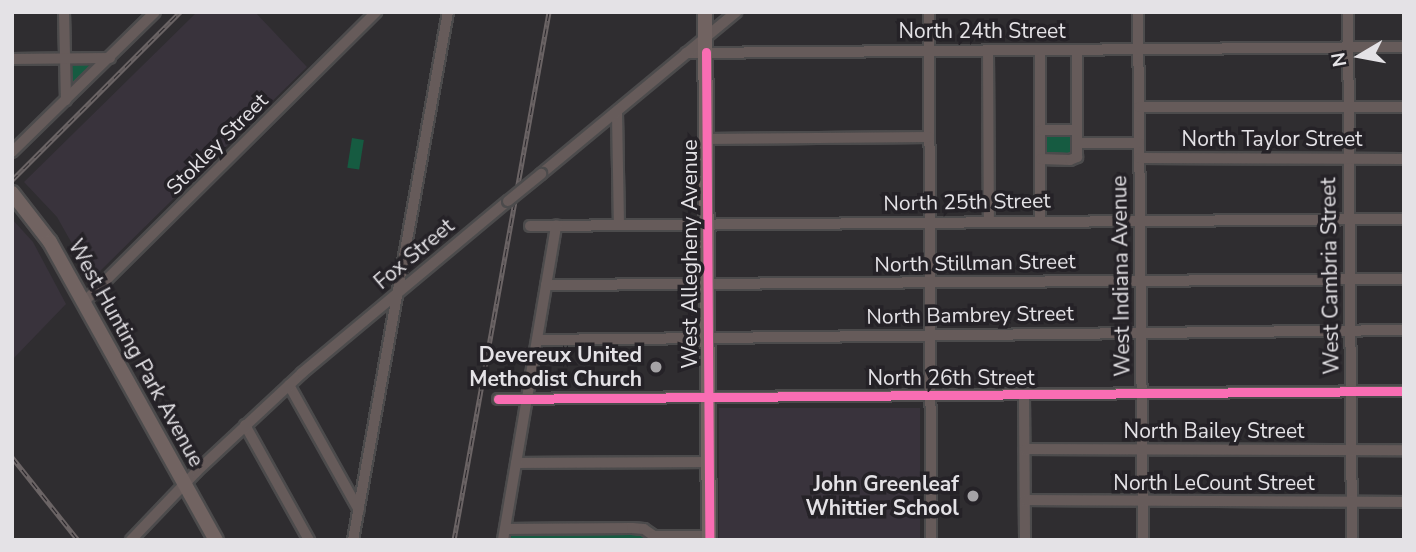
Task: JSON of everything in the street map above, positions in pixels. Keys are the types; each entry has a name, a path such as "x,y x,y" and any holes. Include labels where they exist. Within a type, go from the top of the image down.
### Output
{"main road":[{"name":"West Allegheny Avenue","path":"705,12 709,538"},
{"name":"West Hunting Park Avenue","path":"12,193 46,235 216,540"}],"street":[{"path":"64,12 66,100"},
{"path":"12,152 155,12"},
{"name":"Stokley Street","path":"84,302 376,12"},
{"path":"354,540 448,12"},
{"name":"Fox Street","path":"131,540 245,425 289,385 736,12"},
{"path":"929,12 930,540"},
{"name":"West Indiana Avenue","path":"1138,12 1143,540"},
{"name":"West Cambria Street","path":"1348,12 1352,540"},
{"name":"North 24th Street","path":"686,53 1404,47"},
{"path":"1040,50 1040,220"},
{"path":"1041,159 1069,160 1077,156 1080,143 1077,130 1077,50"},
{"path":"988,51 989,221"},
{"path":"12,59 110,58"},
{"path":"1139,107 1404,107"},
{"path":"617,113 619,225"},
{"path":"1041,130 1077,130"},
{"path":"706,139 929,137"},
{"path":"1080,143 1139,143"},
{"name":"North Taylor Street","path":"1139,158 1404,159"},
{"name":"North 25th Street","path":"530,226 1404,219"},
{"path":"556,225 504,534 632,528 644,529 652,538 709,538"},
{"name":"North Stillman Street","path":"546,285 1404,279"},
{"name":"North Bambrey Street","path":"537,340 1404,330"},
{"path":"289,385 359,510"},
{"name":"North 26th Street","path":"498,400 1404,391"},
{"path":"1024,395 1025,540"},
{"path":"245,425 309,540"},
{"name":"North Bailey Street","path":"1024,449 1404,450"},
{"path":"516,463 709,462"},
{"name":"North LeCount Street","path":"1025,500 1143,503 1404,502"}],"shaded area":[{"path":"197,12 255,12 307,67 92,279 57,217 24,182"},
{"path":"12,219 33,242 66,304 12,360"},
{"path":"719,408 920,408 920,540 719,540"}],"green space":[{"path":"86,64 92,67 68,89 68,65"},
{"path":"1045,135 1072,135 1072,157 1045,157"},
{"path":"352,138 364,140 359,170 347,168"},
{"path":"640,532 646,536 641,540 509,539 512,535"}],"railway":[{"path":"12,180 180,12"},
{"path":"454,540 549,12"},
{"path":"12,457 78,540"}],"cycle path":[{"path":"706,52 709,540"},
{"path":"498,399 1404,391"}],"place":[{"name":"Devereux United Methodist Church","path":"656,367"},
{"name":"John Greenleaf Whittier School","path":"973,496"}]}
